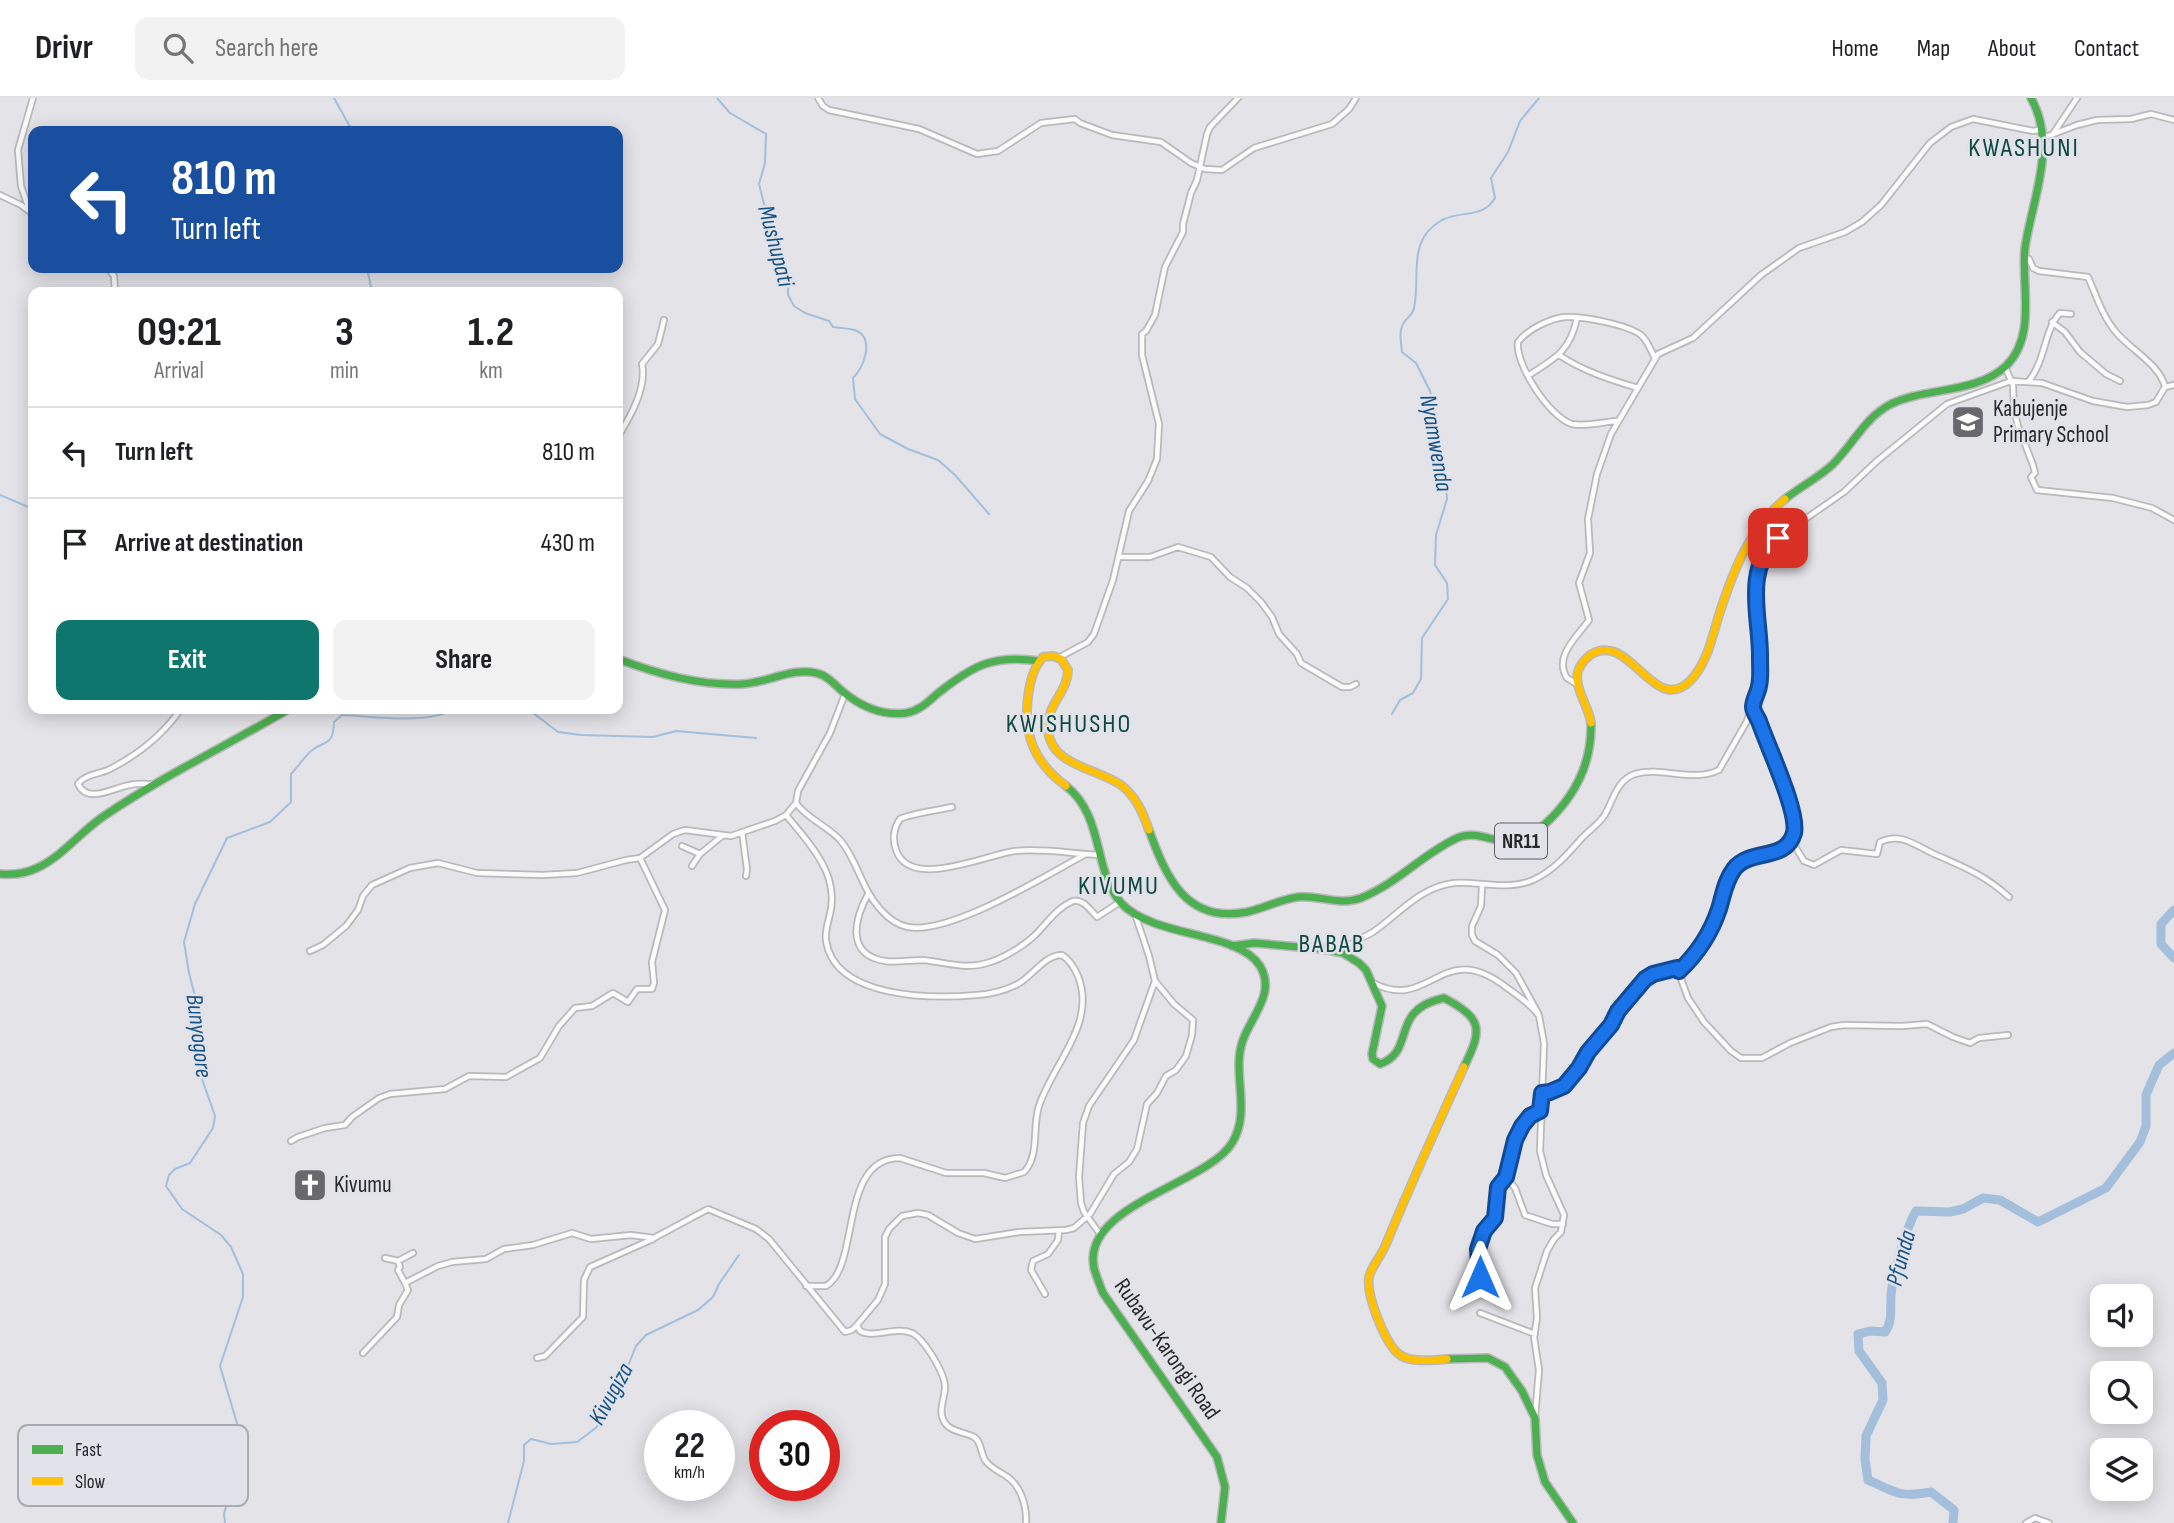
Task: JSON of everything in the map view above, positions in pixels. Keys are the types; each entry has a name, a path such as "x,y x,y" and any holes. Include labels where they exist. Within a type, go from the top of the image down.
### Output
{"main road":[{"path":"1577,684 1576,676 1583,660 1606,650 1623,655 1658,686 1670,690 1688,683 1700,663 1724,604 1734,569 1760,527 1778,506 1828,468 1865,424 1888,405 1912,396 1985,378 2005,367 2019,349 2022,341 2024,258 2042,167 2043,129 2031,98"},
{"path":"1059,658 1049,655 1039,661 1033,673 1027,709 1026,728 1029,743 1043,768 1084,804 1115,895 1135,912 1185,934 1245,952 1259,963 1266,986 1262,1004 1242,1043 1242,1113 1234,1141 1214,1161 1116,1217 1100,1234"},
{"path":"623,661 651,672 743,684 816,673 826,677 867,709 896,714 910,713 922,707 965,671 994,658 1039,661"},
{"name":"NR11","path":"1059,658 1066,663 1069,673 1051,706 1048,719 1048,732 1054,746 1066,758 1117,783 1129,793 1142,814 1161,865 1173,886 1193,902 1221,913 1246,912 1287,898 1353,901 1460,836 1477,835 1511,843 1531,836 1572,794 1584,771 1591,722 1577,684"},
{"path":"0,874 14,875 42,866 100,818 154,784 280,714"},
{"path":"1232,946 1254,943 1343,953 1359,963 1366,970 1382,1006 1372,1054 1377,1063 1384,1064 1397,1050 1404,1026 1414,1010 1422,1004 1444,998 1468,1012 1478,1037 1420,1161 1381,1257 1369,1275 1373,1307 1393,1348 1406,1358 1488,1358 1501,1363 1517,1382 1535,1418 1537,1455 1545,1482 1573,1523"},
{"name":"Rubavu-Karongi Road","path":"1100,1234 1094,1260 1099,1287 1217,1457 1223,1474 1225,1497 1221,1523"}],"street":[{"path":"28,203 21,186 18,150 33,98"},
{"path":"818,98 823,106 830,110 919,129 977,154 998,150 1041,124 1075,118 1080,123 1112,135 1161,142 1171,147 1178,156 1205,169 1222,170 1254,148 1331,125 1345,113 1356,98"},
{"path":"1059,658 1091,638 1110,589 1129,511 1148,481 1157,459 1159,424 1143,363 1142,334 1158,307 1165,267 1183,233 1191,193 1210,127 1238,98"},
{"path":"2053,134 2077,98"},
{"path":"2043,138 2097,120 2151,114 2174,120"},
{"path":"1577,684 1567,678 1563,665 1569,644 1589,620 1579,583 1590,552 1588,514 1600,463 1618,421 1655,359 1661,352 1680,346 1693,338 1761,275 1799,248 1845,232 1862,222 1881,205 1930,143 1951,127 1973,119 2033,131 2043,129"},
{"path":"0,195 28,210"},
{"path":"2024,258 2029,259 2036,270 2088,277 2112,328 2158,372 2165,387"},
{"path":"2028,382 2041,359 2052,322 2060,313 2071,314"},
{"path":"1618,421 1579,424 1567,421 1545,404 1518,350 1521,338 1562,317 1577,318 1607,323 1638,333 1646,341 1655,359"},
{"path":"1529,375 1559,355 1570,343 1577,318"},
{"path":"623,427 642,388 645,378 642,364 658,344 664,320"},
{"path":"2052,322 2065,332 2080,352 2106,374 2119,381"},
{"path":"1559,355 1607,379 1639,388"},
{"path":"2005,367 2014,388 2015,416 2033,464 2035,473 2031,477 2037,490 2113,498 2152,508 2174,520"},
{"path":"1343,953 1403,907 1434,888 1455,883 1499,886 1527,882 1555,867 1598,823 1620,785 1634,775 1655,771 1703,775 1719,770 1753,707 1759,686 1760,660 1754,591 1760,564 1768,549 1788,529 1844,492 1943,407 2011,381 2060,388 2093,401 2127,407 2156,402 2165,387 2174,385"},
{"path":"1119,557 1150,557 1178,547 1212,557 1230,577 1247,588 1261,602 1272,617 1279,634 1297,654 1301,663 1342,687 1356,684"},
{"path":"310,951 323,945 346,926 372,885 410,868 438,863 477,873 569,874 640,858 673,834 685,830 731,836 786,815 796,803 798,791 830,733 846,694"},
{"path":"1679,971 1691,960 1704,941 1718,913 1726,884 1734,869 1748,858 1779,851 1791,840 1795,829 1791,808 1753,707"},
{"path":"154,784 129,785 97,794 83,791 78,784 82,779 106,771 148,746 177,714"},
{"path":"796,803 840,839 869,894 881,910 898,923 914,928 936,926 956,920 1004,898 1084,855"},
{"path":"952,807 900,819 894,830 894,841 895,849 902,859 916,866 940,869 1018,850 1102,855"},
{"path":"786,815 824,867 832,905 825,933 827,947 834,962 846,976 860,983 905,995 980,995 1019,983 1052,957 1062,955 1071,962 1075,970 1082,988 1083,1000 1081,1016 1071,1044 1038,1107 1032,1160 1024,1172 1005,1178 984,1173 946,1174 900,1158 893,1158 876,1166 865,1179 852,1213 838,1275 826,1286 806,1286"},
{"path":"742,832 746,876"},
{"path":"692,866 700,854 723,835"},
{"path":"1791,840 1804,861 1814,865 1841,850 1877,854 1880,842 1897,837 1912,841 1977,872 2009,897"},
{"path":"682,846 700,854"},
{"path":"291,1142 326,1128 345,1125 379,1098 390,1094 445,1089 469,1076 506,1077 540,1058 559,1026 575,1007 592,1006 615,992 628,1002 637,989 652,989 652,961 666,910 640,858"},
{"path":"1482,886 1479,915 1472,926 1472,935 1475,941 1498,955 1516,973 1539,1016 1544,1043 1539,1134 1542,1164 1564,1216 1561,1232 1553,1239 1547,1251 1535,1288 1538,1370 1535,1418"},
{"path":"869,894 862,905 855,930 860,947 869,956 886,961 921,960 956,965 986,964 1012,951 1031,939 1045,923 1073,901 1077,900 1086,905 1097,917 1120,902"},
{"path":"537,1358 545,1356 583,1317 584,1280 590,1267 653,1238 703,1210 716,1212 756,1229 769,1239 842,1329 848,1332 878,1300 886,1284 885,1237 902,1216 918,1213 928,1215 958,1233 975,1239 1074,1228 1096,1207 1114,1174 1138,1149 1147,1104 1166,1076 1176,1070 1186,1056 1192,1035 1193,1020 1174,1004 1154,981 1135,912"},
{"path":"1542,1093 1564,1086 1611,1025 1618,1011 1645,979 1677,968 1688,998 1704,1022 1741,1058 1762,1058 1790,1043 1831,1027 1844,1025 1927,1024 1970,1042 1979,1038 2008,1035"},
{"path":"1372,982 1398,992 1426,984 1447,972 1473,969 1502,984 1539,1016"},
{"path":"1100,1234 1080,1203 1081,1134 1094,1098 1134,1040 1154,981"},
{"path":"1480,1277 1478,1249 1484,1231 1495,1218 1498,1187 1506,1177 1515,1140 1522,1126 1530,1116 1540,1111"},
{"path":"1506,1177 1515,1188 1525,1216 1552,1224 1563,1224"},
{"path":"1045,1294 1031,1270 1033,1261 1048,1254 1058,1240 1059,1231"},
{"path":"405,1283 438,1266 486,1259 504,1249 533,1245 572,1234 591,1239 631,1235 653,1238"},
{"path":"385,1258 398,1261 413,1253"},
{"path":"363,1353 397,1317 398,1305 408,1290 398,1270 398,1261"},
{"path":"1480,1313 1535,1334"},
{"path":"857,1325 860,1331 867,1335 886,1331 911,1333 925,1345 945,1387 942,1415 945,1422 955,1430 975,1437 985,1461 1013,1482 1025,1506 1026,1523"},
{"path":"2026,1523 2035,1518 2049,1523"}],"waterway":[{"path":"334,98 350,126"},
{"name":"Mushupati","path":"717,98 730,113 766,134 765,163 759,184 771,231 780,243 781,256 788,275 788,295 794,306 805,313 829,321 833,327 855,330 862,335 866,354 853,378 855,399 880,434 908,449 938,460 989,514"},
{"name":"Nyamwenda","path":"1392,714 1400,700 1413,693 1421,679 1422,638 1448,599 1447,583 1435,565 1436,535 1447,499 1443,453 1430,391 1416,363 1402,352 1401,340 1403,324 1414,308 1419,248 1431,228 1442,220 1478,212 1490,205 1495,198 1491,178 1508,152 1520,121 1539,98"},
{"path":"368,273 371,287"},
{"path":"0,495 28,507"},
{"name":"Bunyogore","path":"238,1425 220,1366 243,1297 243,1274 231,1247 221,1235 182,1209 166,1186 169,1175 175,1169 190,1163 213,1128 215,1116 202,1079 196,1043 198,1008 184,942 195,904 227,838 270,822 291,802 291,774 311,751 330,739 334,722 342,715 415,718 443,714"},
{"name":"Bunyogore","path":"535,714 558,732 581,735 653,737 676,731 756,738"},
{"name":"Pfunda","path":"2174,910 2161,924 2161,944 2174,958"},
{"name":"Pfunda","path":"1953,1523 1954,1510 1931,1492 1904,1494 1868,1480 1865,1459 1866,1436 1883,1400 1882,1383 1859,1351 1858,1334 1870,1331 1885,1332 1888,1328 1894,1276 1912,1219 1916,1211 1950,1212 1963,1209 1983,1198 2000,1200 2038,1222 2106,1188 2140,1142 2146,1126 2146,1095 2159,1065 2174,1053"},
{"name":"Kivugiza","path":"508,1523 524,1461 524,1445 531,1439 551,1444 577,1442 597,1427 611,1386 626,1371 636,1346 646,1335 698,1310 713,1297 739,1255"},
{"name":"Bunyogore","path":"225,1523 226,1506"}],"traffic: fast":[{"path":"1785,499 1832,465 1866,424 1891,404 1980,381 1994,375 2016,354 2025,326 2025,248 2043,154 2039,116 2031,98"},
{"path":"623,661 664,674 711,683 743,684 798,672 816,673 864,705 897,714 919,708 961,676 984,664 1009,659 1039,661"},
{"path":"0,874 23,873 46,863 95,822 126,801 280,714"},
{"path":"1149,830 1171,880 1194,904 1208,911 1226,914 1247,912 1298,897 1353,900 1386,885 1462,836 1512,842 1537,831 1555,815 1579,779 1588,752 1591,723"},
{"path":"1066,786 1078,798 1087,813 1106,877 1122,904 1154,923 1234,946 1249,955 1260,966 1264,976 1264,995 1243,1040 1240,1053 1240,1118 1232,1143 1218,1158 1198,1171 1125,1212 1106,1228 1095,1246 1094,1268 1103,1293 1217,1457 1225,1487 1221,1523"},
{"path":"1232,946 1254,943 1322,949 1343,953 1359,963 1366,970 1382,1006 1372,1054 1373,1059 1380,1064 1398,1050 1409,1021 1416,1012 1427,1004 1444,998 1467,1012 1476,1026 1474,1044 1464,1067"},
{"path":"1447,1359 1488,1358 1505,1367 1522,1391 1535,1418 1537,1455 1545,1482 1573,1523"}],"traffic: slow":[{"path":"1591,723 1577,677 1581,665 1590,655 1604,650 1617,653 1664,688 1677,689 1696,675 1708,651 1729,585 1743,554 1761,524 1785,499"},
{"path":"1066,786 1039,758 1027,724 1031,681 1043,657 1061,659 1068,670 1065,685 1048,720 1051,741 1057,751 1076,764 1111,779 1126,789 1138,805 1149,830"},
{"path":"1447,1359 1410,1359 1394,1349 1374,1307 1369,1277 1464,1067"}],"place":[{"name":"Kabujenje Primary School","path":"1968,422"},
{"name":"Kivumu","path":"310,1185"}],"district":[{"name":"KWASHUNI","path":"2024,148"},
{"name":"KWISHUSHO","path":"1069,724"},
{"name":"KIVUMU","path":"1119,886"},
{"name":"BABAB","path":"1332,944"}],"route":[{"path":"1480,1277 1478,1249 1484,1231 1495,1218 1498,1187 1506,1177 1515,1140 1522,1126 1530,1116 1540,1111 1542,1093 1564,1086 1611,1025 1618,1011 1645,979 1653,974 1677,968 1679,971 1691,960 1718,913 1734,869 1748,858 1785,848 1792,837 1795,829 1791,808 1753,707 1759,686 1760,660 1754,591 1764,555 1778,538"}]}
